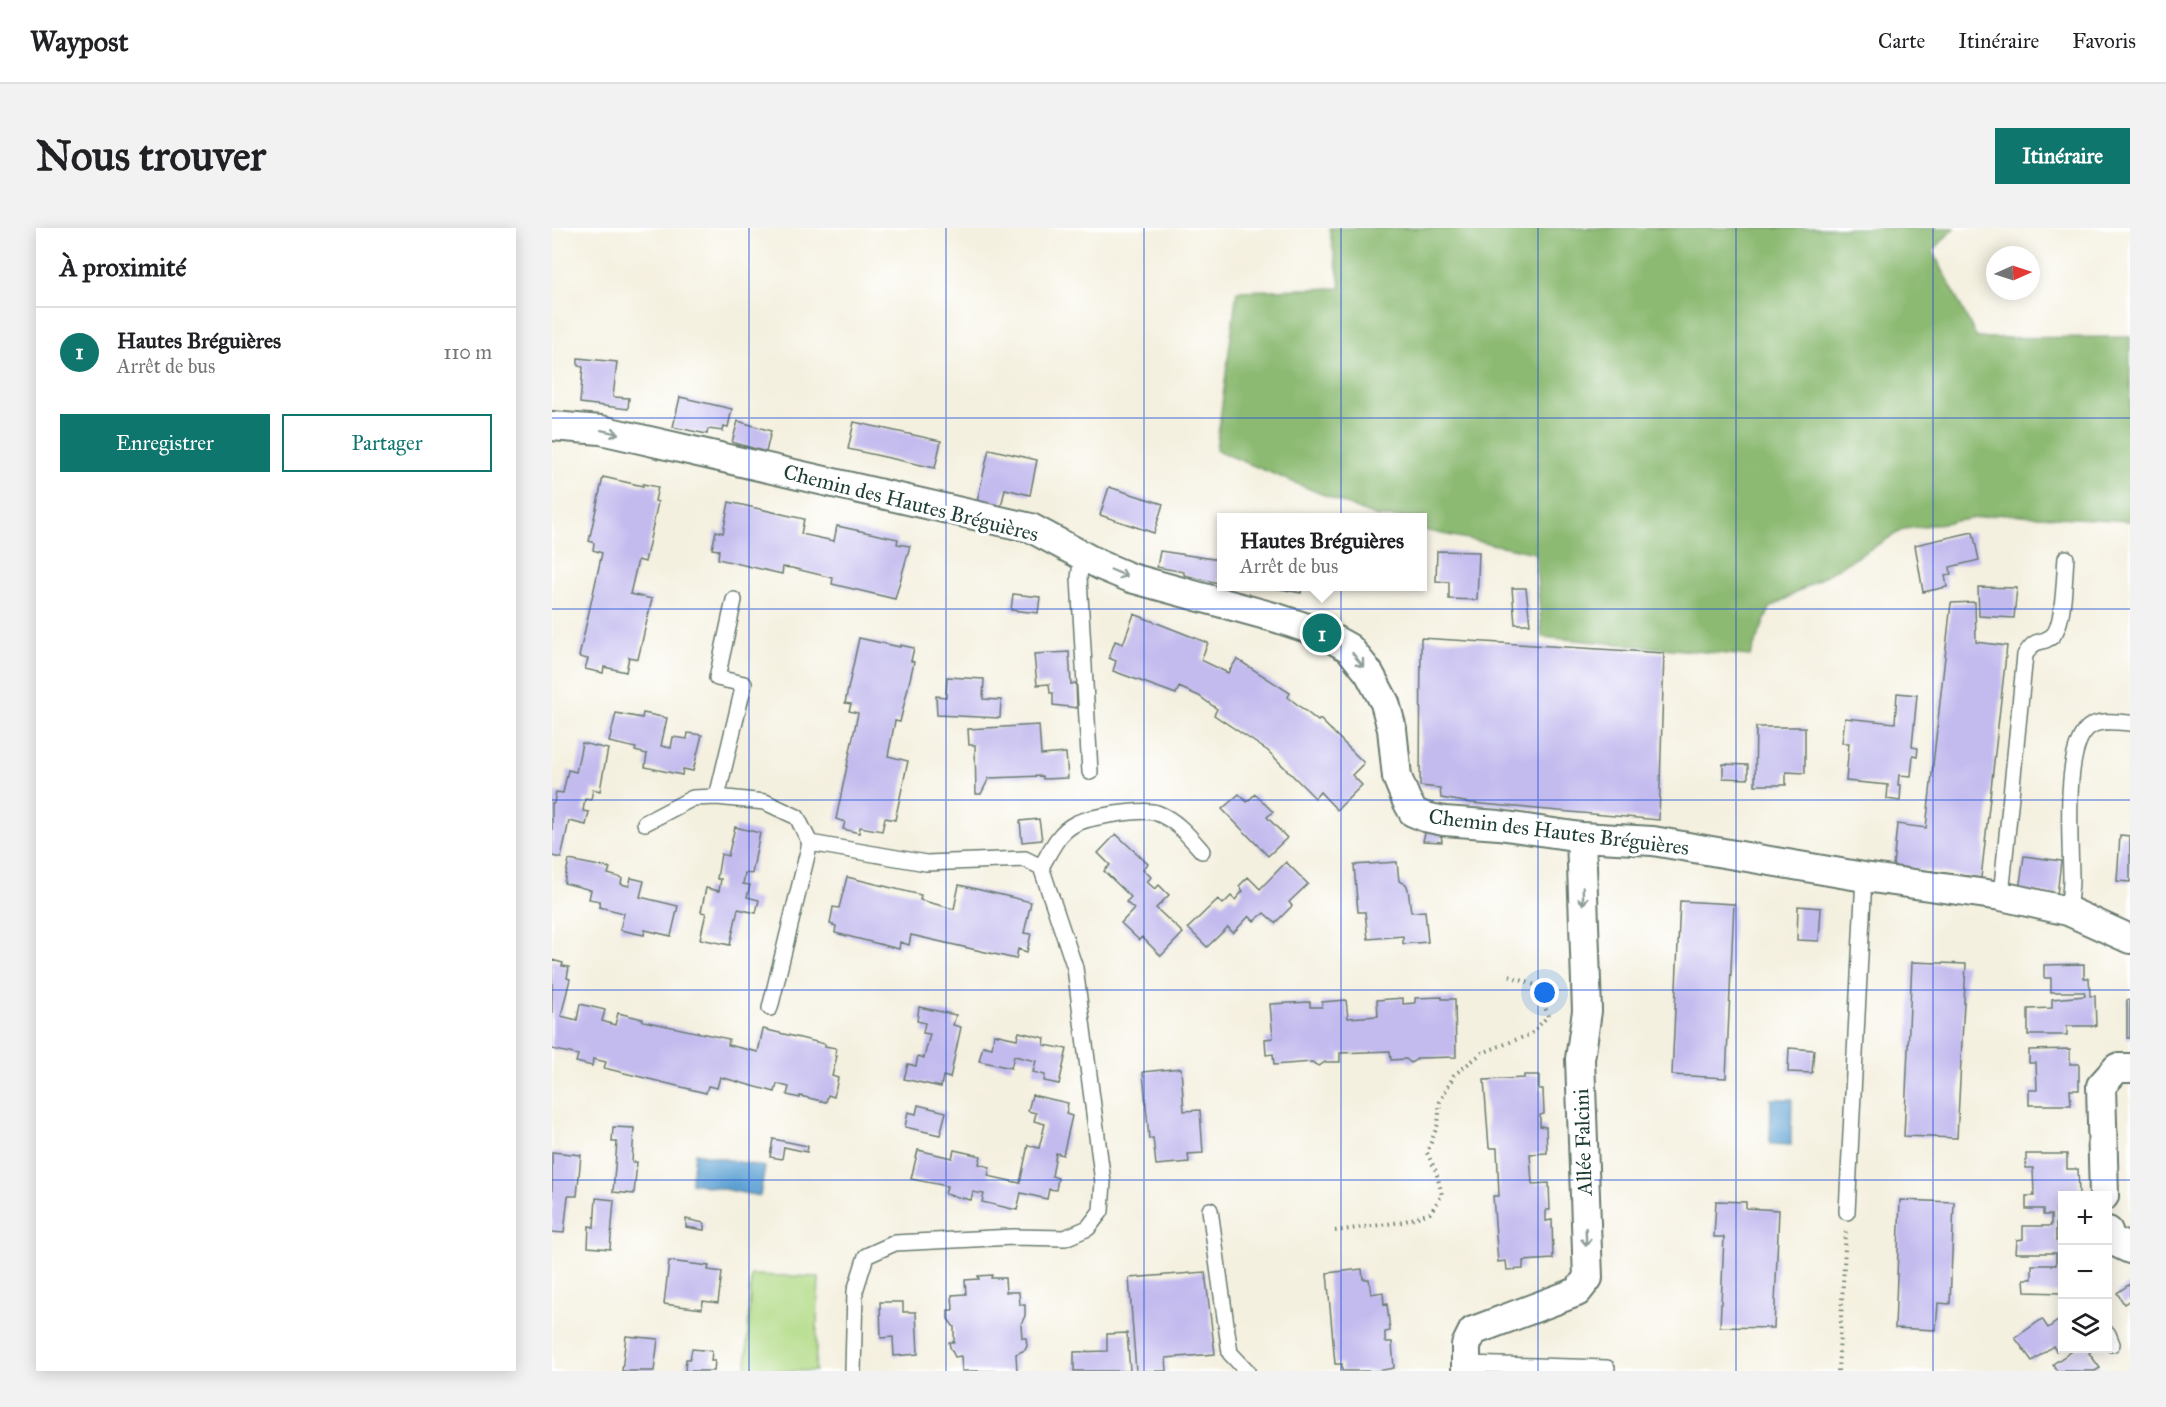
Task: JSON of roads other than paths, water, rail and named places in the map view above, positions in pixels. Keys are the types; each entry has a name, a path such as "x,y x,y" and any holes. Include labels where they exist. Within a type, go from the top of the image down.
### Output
{"street":[{"name":"Chemin des Hautes Bréguières","path":"552,426 601,430 1031,528 1100,565 1131,578 1277,618 1322,633 1349,648 1369,674 1385,703 1392,729 1397,777 1413,812 1425,817 1581,837 1653,842 1864,877 2001,896 2068,911 2130,939"},
{"name":"Allée Falcini","path":"1466,1368 1466,1345 1473,1331 1577,1292 1588,1278 1580,1059 1587,1011 1581,837"},
{"path":"2104,1191 2101,1086 2116,1068 2130,1068"}],"lane":[{"path":"1082,555 1079,578 1090,772"},
{"path":"2001,896 2025,655 2032,644 2052,636 2060,624 2066,558"},
{"path":"717,797 744,684 717,678 734,600"},
{"path":"2068,911 2072,881 2069,831 2074,754 2080,736 2091,725 2110,722 2130,723"},
{"path":"645,823 693,798 717,797 765,802 797,817 810,843 770,1008"},
{"path":"1041,867 1055,842 1074,824 1127,812 1155,812 1178,825 1202,851"},
{"path":"810,843 926,863 1025,859 1041,867 1075,968 1103,1182 1101,1211 1088,1228 1065,1238 895,1243 866,1256 855,1291 853,1371"},
{"path":"1847,1212 1864,877"},
{"path":"1210,1210 1230,1353 1247,1371"},
{"path":"1466,1368 1607,1368"}],"water":[{"path":"1771,1099 1792,1099 1791,1145 1770,1144"},
{"path":"695,1153 765,1167 760,1196 691,1183"}],"place":[{"name":"Hautes Bréguières","path":"1322,633"}]}
